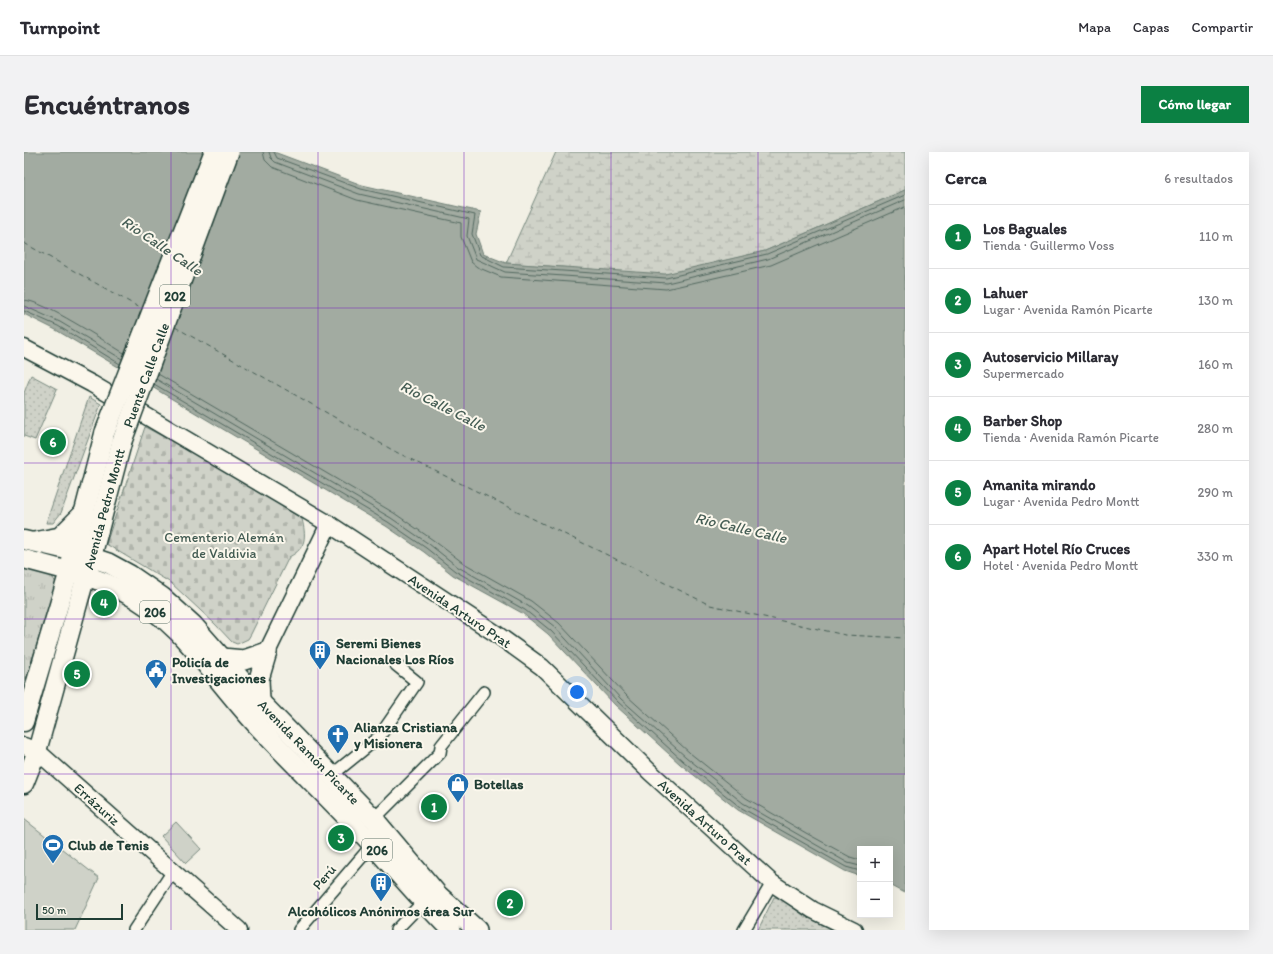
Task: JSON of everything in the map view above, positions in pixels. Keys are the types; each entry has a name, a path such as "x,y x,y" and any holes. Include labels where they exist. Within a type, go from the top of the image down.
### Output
{"highway":[{"name":"Puente Calle Calle","path":"105,432 214,152"},
{"name":"Puente Calle Calle","path":"122,441 229,152"},
{"name":"Avenida Pedro Montt","path":"80,564 85,512 105,432"},
{"name":"Avenida Pedro Montt","path":"80,564 122,441"},
{"path":"29,541 60,537 85,512"},
{"name":"Avenida Ramón Picarte","path":"80,564 112,565 130,575 162,597 193,625 254,695 374,820 438,895 476,930"},
{"name":"Avenida Ramón Picarte","path":"80,564 127,593 166,621 191,646 252,721 372,844 423,902 451,930"},
{"path":"222,658 244,660 267,652"},
{"path":"252,721 254,695 267,652"}],"main road":[{"name":"Avenida Arturo Prat","path":"24,348 92,384 329,524 495,632 542,668 650,772 772,883 812,910 854,930"},
{"path":"267,652 329,524"},
{"name":"Avenida Ramón Picarte","path":"29,541 80,564"},
{"name":"Avenida Ramón Picarte","path":"24,559 80,564"},
{"name":"Avenida Pedro Montt","path":"26,717 80,564"},
{"name":"Avenida Pedro Montt","path":"24,784 31,748 80,564"},
{"path":"26,717 31,748"},
{"name":"Errázuriz","path":"31,748 239,930"}],"street":[{"path":"332,775 379,737 417,682 396,665"},
{"path":"374,820 440,753 441,746 484,692"},
{"name":"Perú","path":"299,930 372,844"},
{"path":"134,930 173,871"},
{"path":"744,930 772,883"},
{"path":"396,930 423,902"}],"green space":[{"path":"556,152 905,152 905,190 765,251 665,275 506,263"},
{"path":"31,375 57,389 35,440 24,436 24,393"},
{"path":"89,397 101,404 61,513 53,523 46,523"},
{"name":"Cementerio Alemán de Valdivia","path":"145,427 227,471 302,519 304,541 302,546 289,557 248,639 237,644 232,642 171,583 106,544"},
{"path":"24,566 50,573 56,583 24,686"},
{"name":"Club de Tenis","path":"24,819 99,878 75,930 24,930"},
{"path":"176,822 201,849 186,863 161,836"},
{"path":"774,897 780,898 803,915 833,930 758,930"}],"water":[{"name":"Río Calle Calle","path":"24,152 274,152 362,185 481,212 476,234 483,254 506,263 665,274 765,251 905,190 905,893 893,887 893,846 857,846 857,875 845,871 738,810 680,764 615,705 548,634 522,613 453,575 424,552 386,526 56,330 24,314"}],"ferry route":[{"path":"24,243 142,309"},
{"path":"175,327 396,452 710,605 845,635 905,638"}],"place":[{"name":"Apart Hotel Río Cruces","path":"53,442"},
{"name":"Barber Shop","path":"104,603"},
{"name":"Seremi Bienes Nacionales Los Ríos","path":"320,670"},
{"name":"Amanita mirando","path":"77,674"},
{"name":"Policía de Investigaciones","path":"156,690"},
{"name":"Alianza Cristiana y Misionera","path":"338,754"},
{"name":"Botellas","path":"458,804"},
{"name":"Los Baguales","path":"434,807"},
{"name":"Autoservicio Millaray","path":"341,838"},
{"name":"Club de Tenis","path":"53,864"},
{"name":"Alcohólicos Anónimos área Sur","path":"381,902"},
{"name":"Lahuer","path":"510,903"}]}
